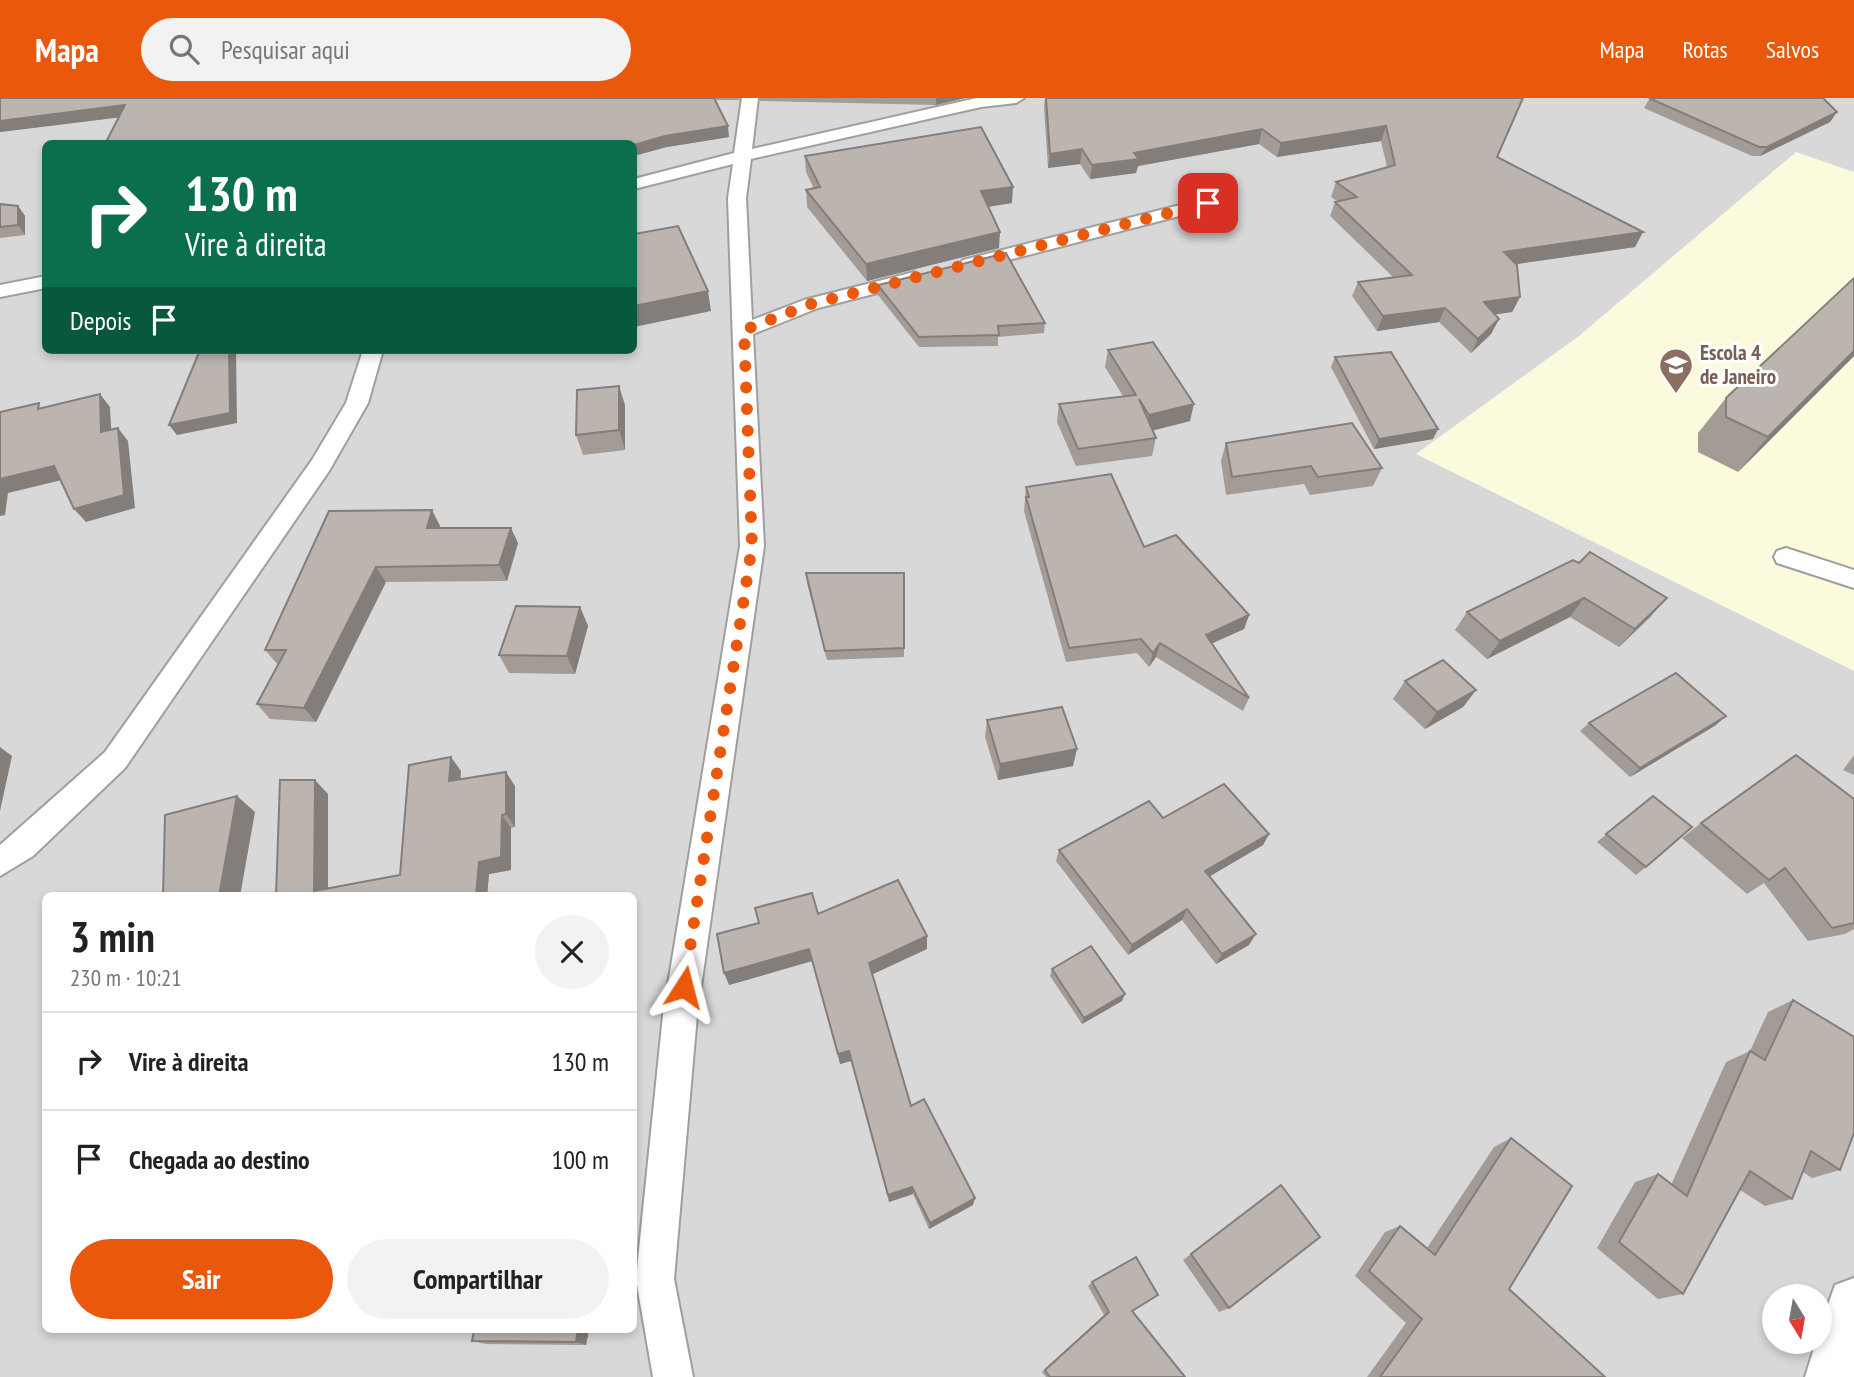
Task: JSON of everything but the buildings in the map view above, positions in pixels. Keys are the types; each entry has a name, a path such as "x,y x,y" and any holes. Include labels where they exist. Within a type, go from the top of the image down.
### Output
{"street":[{"path":"1832,1377 1854,1304"}],"lane":[{"path":"673,1377 655,1279 680,1015 752,546 737,198 750,98"},
{"path":"637,183 742,156 981,102 1016,98"},
{"path":"744,330 811,304 1208,203"},
{"path":"0,291 42,283"},
{"path":"0,862 22,846 115,760 321,465 357,403 372,354"},
{"path":"1786,557 1854,579"}],"shaded area":[{"path":"0,98 1854,98 1854,1377 0,1377"},
{"name":"Escola 4 de Janeiro","path":"1796,152 1854,172 1854,671 1416,454 1579,336"}],"place":[{"name":"Escola 4 de Janeiro","path":"1676,395"}],"route":[{"path":"684,987 752,546 744,330 811,304 1208,203"}]}
